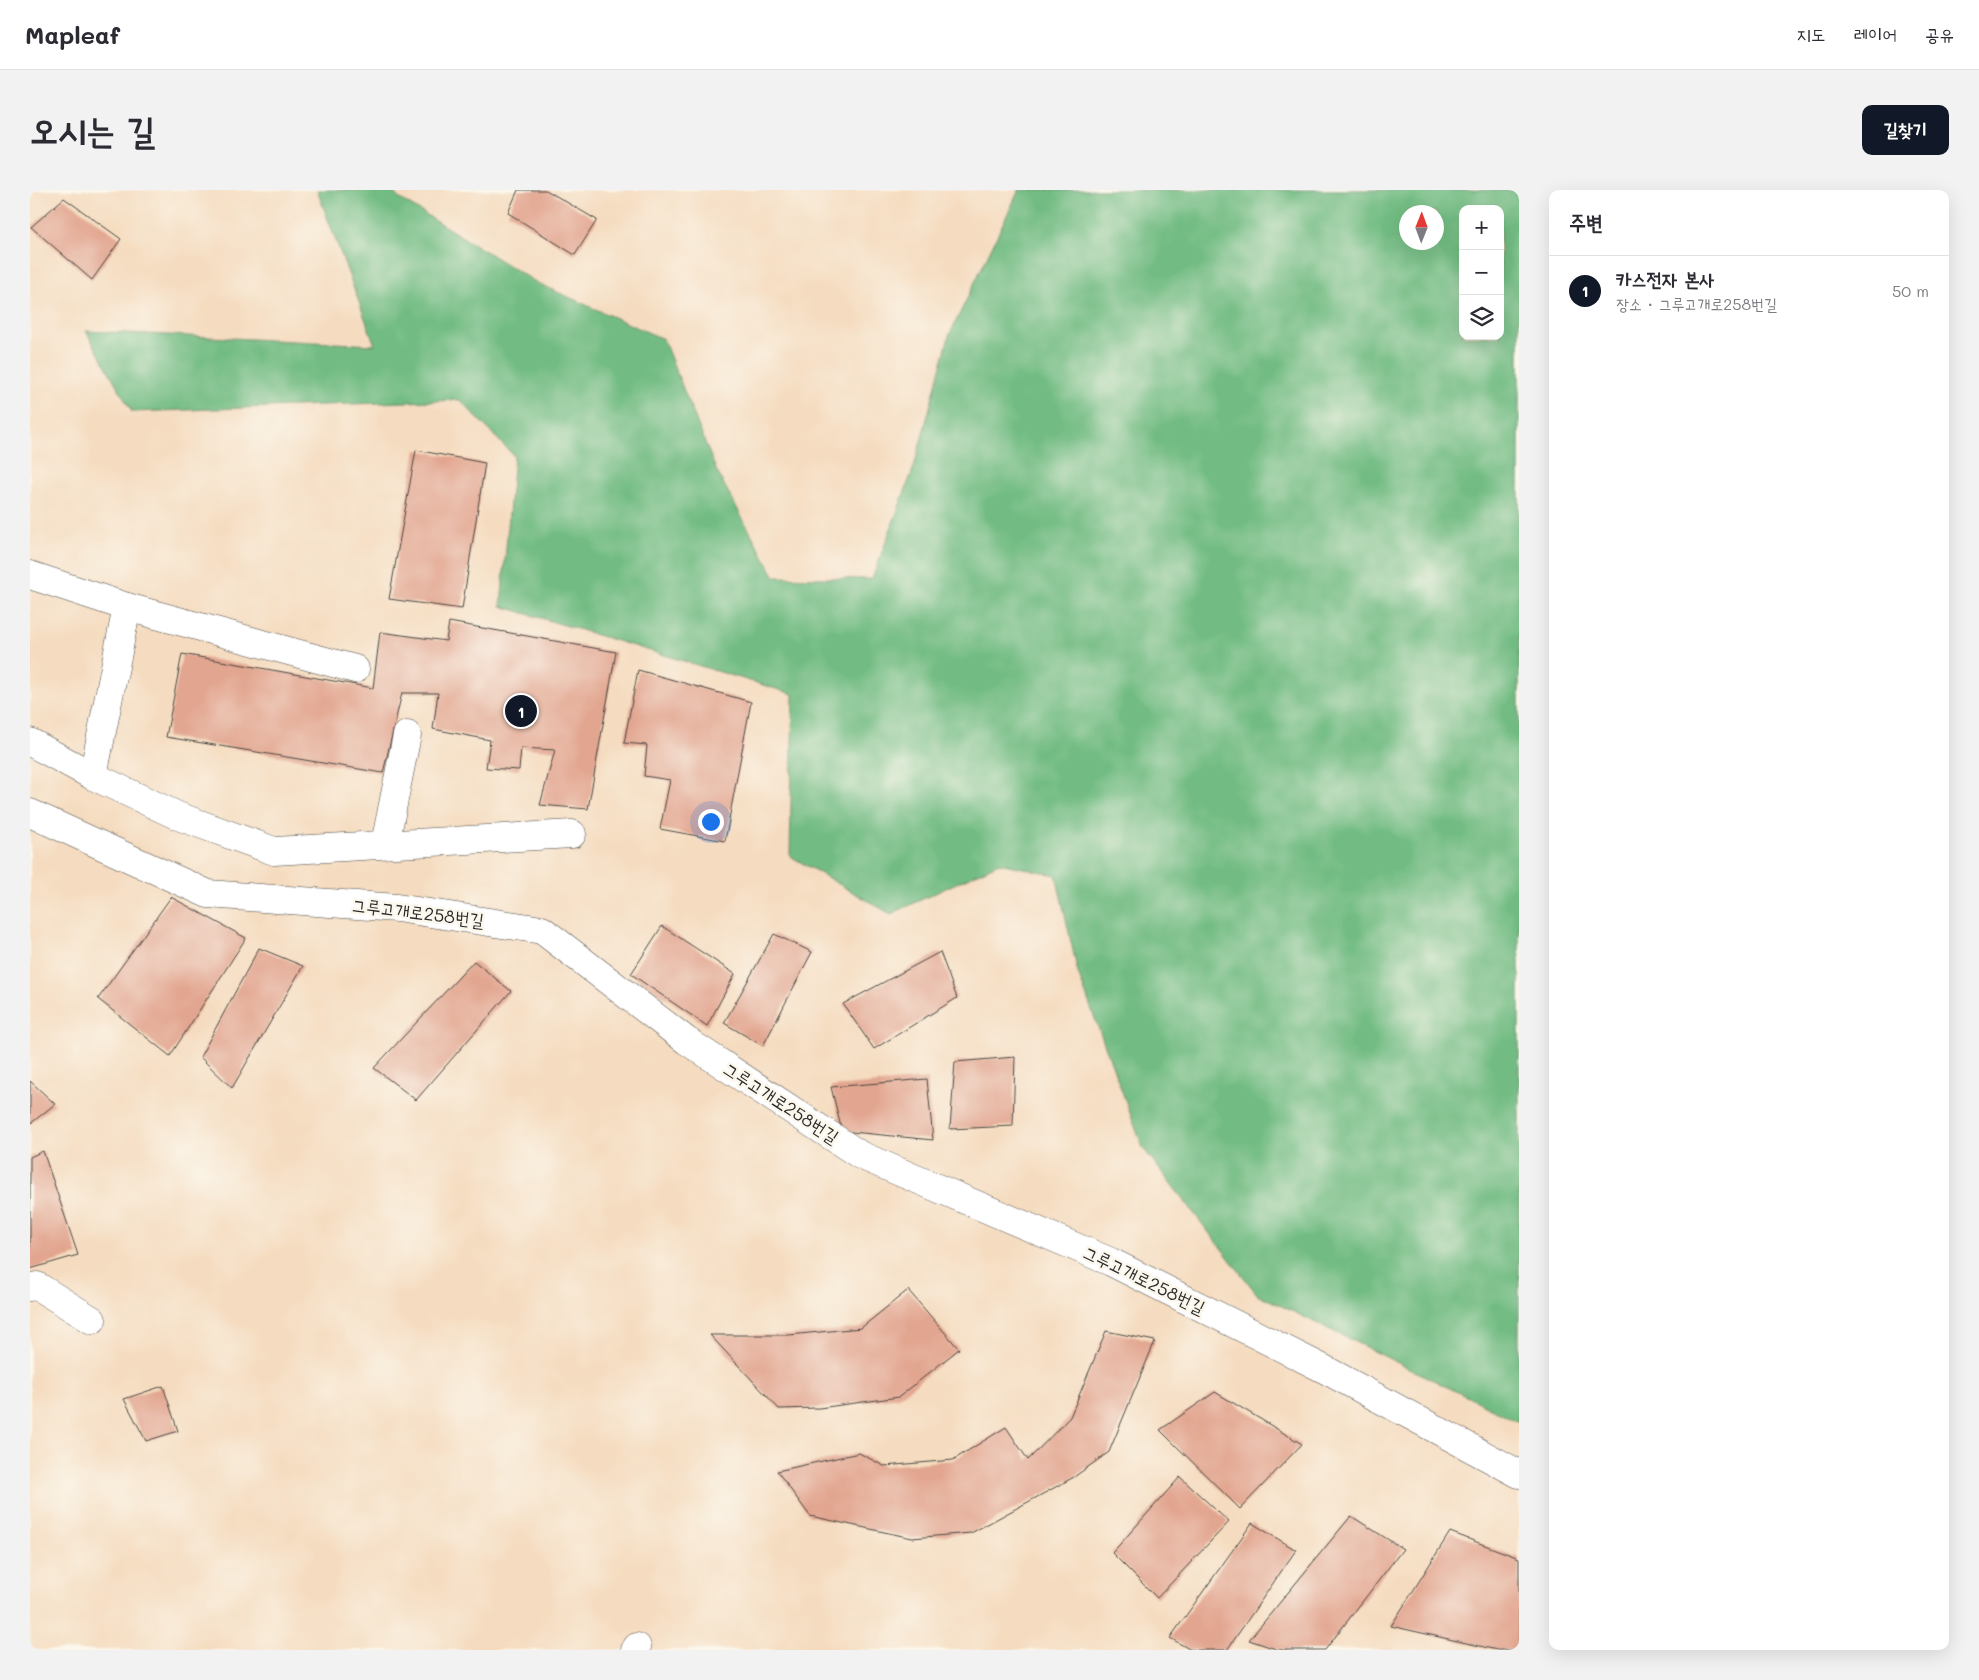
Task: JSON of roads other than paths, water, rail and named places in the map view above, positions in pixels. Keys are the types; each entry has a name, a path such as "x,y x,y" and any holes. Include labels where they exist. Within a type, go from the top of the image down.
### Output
{"street":[{"path":"30,575 127,607 355,669"},
{"path":"93,776 127,607"},
{"path":"385,844 407,736"},
{"path":"30,742 93,776 178,816 274,851 572,834"},
{"name":"그루고개로258번길","path":"30,813 208,894 397,908 542,930 688,1041 860,1155 1111,1262 1324,1369 1519,1474"},
{"path":"30,1287 37,1286 92,1320"}],"place":[{"name":"카스전자 본사","path":"521,711"}]}
